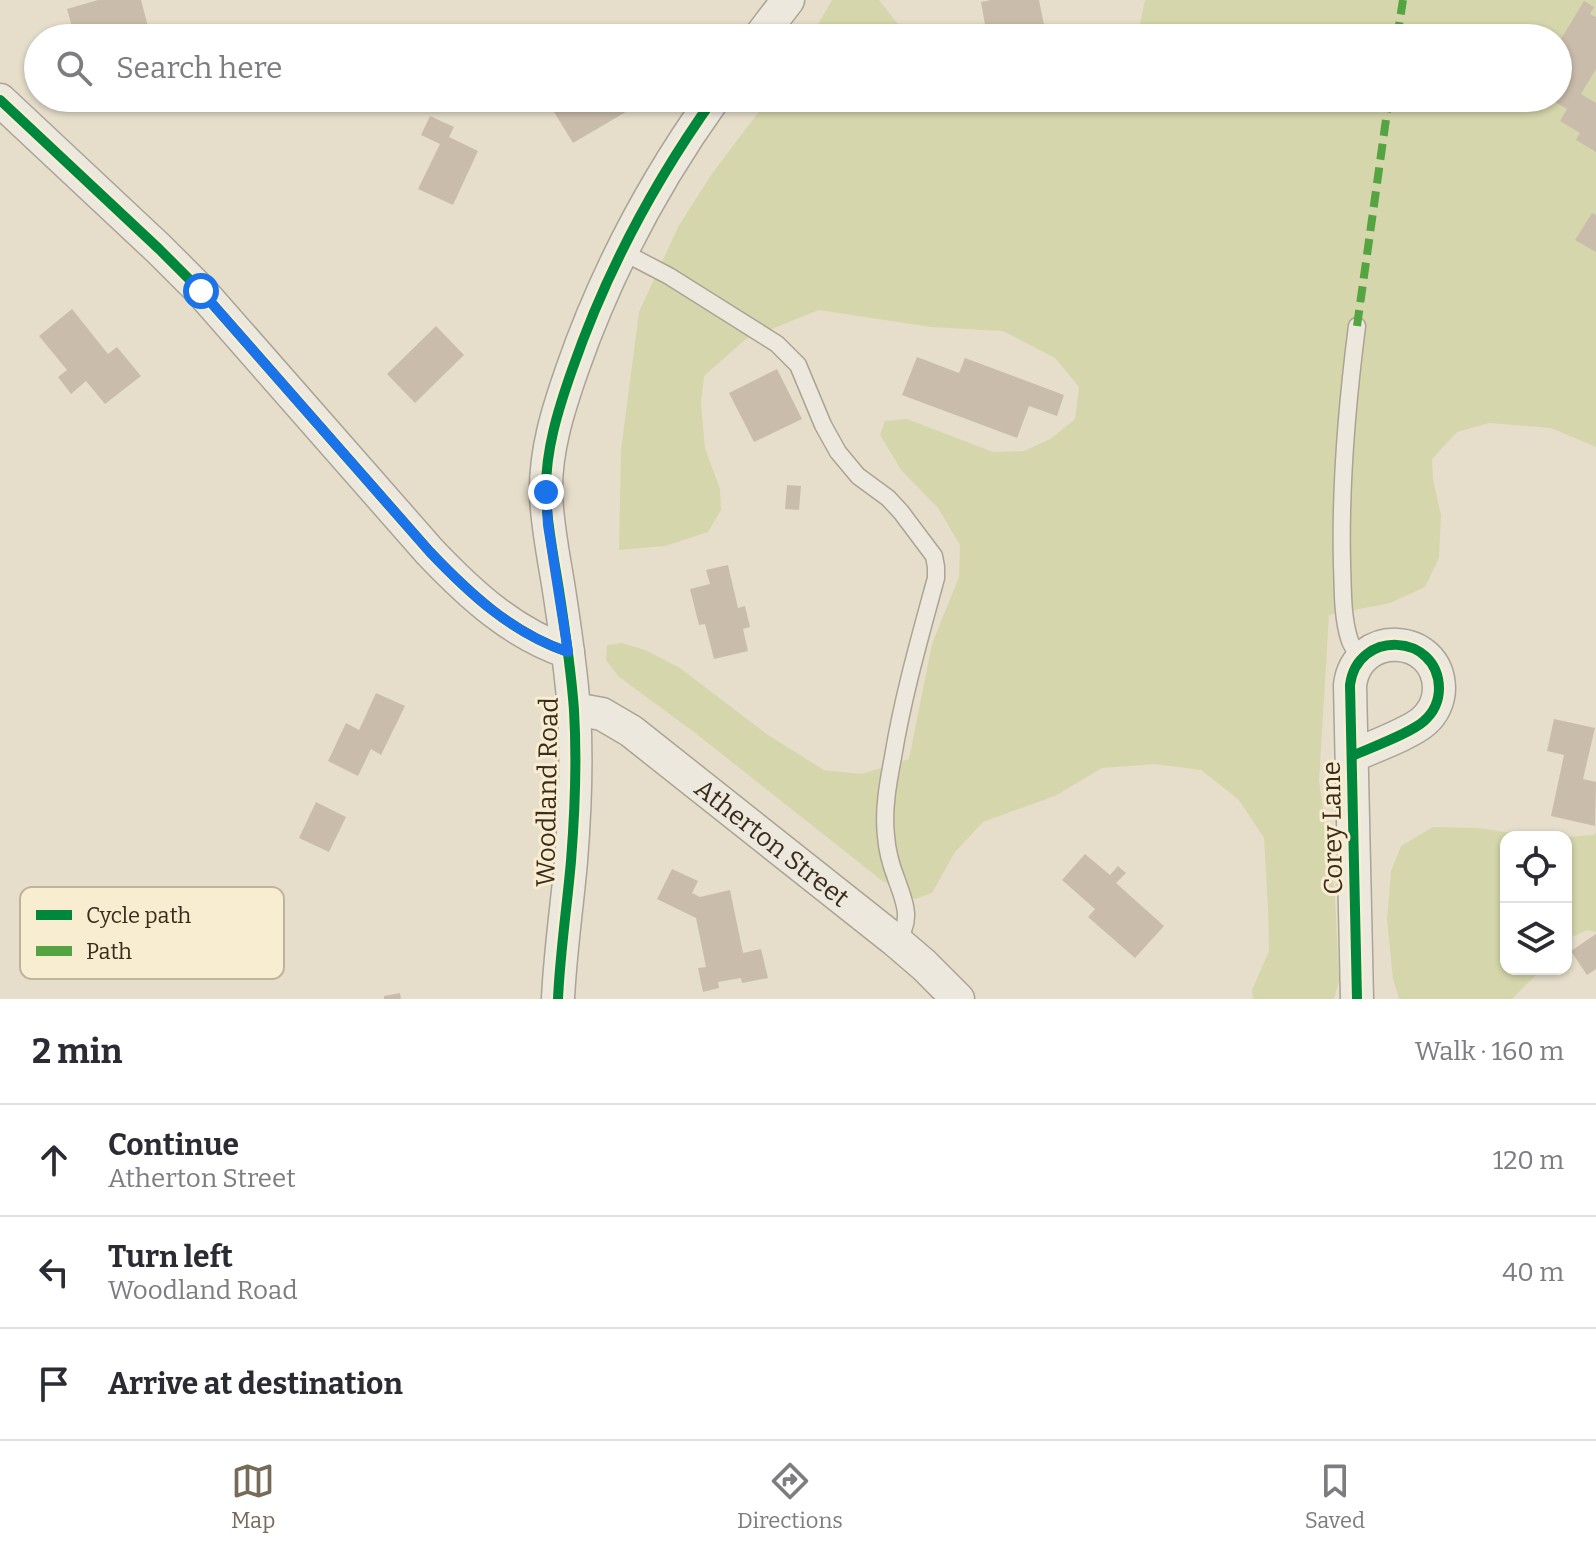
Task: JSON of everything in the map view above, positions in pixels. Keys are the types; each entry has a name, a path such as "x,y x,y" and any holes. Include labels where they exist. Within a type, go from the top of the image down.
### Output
{"street":[{"path":"770,24 788,0"},
{"path":"0,100 201,291 450,573 513,626 568,652"},
{"name":"Woodland Road","path":"558,999 574,810 574,709 548,525 546,492 553,430 572,369 621,251 656,185 705,112"},
{"path":"1352,756 1418,726 1434,709 1438,694 1438,679 1432,666 1416,650 1402,645 1388,645 1373,649 1362,658"},
{"name":"Corey Lane","path":"1357,999 1350,685 1353,671 1362,658"},
{"name":"Atherton Street","path":"574,709 602,714 631,731 896,941 958,999"}],"lane":[{"path":"621,251 669,276 790,355 804,376 823,425 838,452 858,476 895,505 934,556 936,578 904,699 887,794 887,847 907,912 906,924 896,941"},
{"path":"1357,326 1349,408 1342,551 1348,631 1350,641 1362,658"}],"green space":[{"path":"832,0 879,0 898,24 818,24"},
{"path":"1145,0 1596,0 1596,447 1551,428 1489,423 1457,432 1432,459 1441,515 1439,558 1425,587 1390,603 1329,615 1319,781 1335,897 1339,981 1334,999 1253,999 1252,990 1269,951 1264,838 1239,800 1201,770 1155,764 1102,768 1055,796 983,822 955,852 932,893 915,899 881,880 694,732 619,677 606,660 607,645 622,643 645,650 680,668 768,735 824,770 862,774 909,759 932,644 959,577 960,545 938,508 901,470 880,435 885,421 907,419 993,452 1024,451 1052,438 1075,419 1079,387 1055,358 1003,331 931,327 819,310 746,339 704,376 701,403 705,448 720,489 721,510 708,532 665,546 619,550 621,450 639,312 678,227 711,175 758,112 1572,112 1572,24 1140,24"},
{"path":"1433,827 1500,831 1500,975 1536,975 1512,999 1399,999 1393,979 1387,920 1391,871 1401,846"},
{"path":"1596,833 1596,932 1587,930 1572,937 1572,837"}],"building":[{"path":"98,0 141,0 147,24 71,24 67,9"},
{"path":"1039,0 1044,24 985,24 981,2"},
{"path":"1584,1 1594,7 1590,14 1596,17 1596,69 1581,94 1596,103 1596,152 1576,140 1580,133 1560,121 1565,112 1572,112 1570,24"},
{"path":"554,112 626,112 573,143"},
{"path":"430,116 454,127 449,137 478,151 453,205 418,189 440,144 421,135"},
{"path":"1592,213 1596,215 1596,252 1575,240"},
{"path":"72,309 108,354 117,347 141,376 105,404 86,381 71,394 58,377 67,370 39,336"},
{"path":"436,326 464,355 415,403 387,374"},
{"path":"917,357 959,373 965,358 1064,395 1057,416 1029,406 1017,438 902,395"},
{"path":"777,369 802,419 754,442 729,393"},
{"path":"787,485 801,486 799,510 785,509"},
{"path":"728,565 738,608 745,606 750,627 743,629 748,651 714,659 705,624 699,625 690,589 710,584 706,570"},
{"path":"376,693 405,706 381,755 371,749 358,776 328,761 346,723 359,730"},
{"path":"1554,719 1595,728 1583,779 1596,782 1595,826 1551,816 1564,755 1547,751"},
{"path":"316,802 346,817 329,852 299,838"},
{"path":"1085,854 1110,875 1118,866 1126,873 1116,883 1164,926 1135,958 1088,917 1095,909 1062,880"},
{"path":"672,869 698,881 692,893 700,897 730,890 743,953 761,949 768,978 742,983 741,978 718,982 719,988 703,992 698,968 706,967 696,918 657,899"},
{"path":"1596,934 1596,969 1587,975 1572,950"},
{"path":"400,993 401,999 384,999 384,996"}],"marked path":[{"path":"1399,24 1403,0"},
{"path":"1357,326 1387,112"}],"cycle path":[{"path":"0,100 201,291 430,552 461,583 510,623 568,652"},
{"path":"558,999 572,842 575,748 570,664 547,506 550,446 572,370 616,263 671,162 704,112"},
{"path":"1352,756 1410,730 1430,714 1437,702 1439,688 1435,670 1426,656 1412,648 1397,645 1381,647 1367,654 1356,667 1350,685 1357,999"}],"route":[{"path":"201,291 450,573 513,626 568,652 548,525 546,492"}]}
